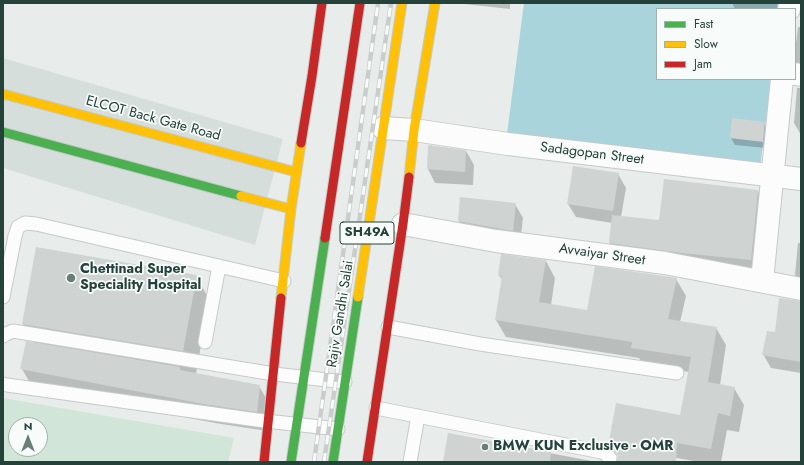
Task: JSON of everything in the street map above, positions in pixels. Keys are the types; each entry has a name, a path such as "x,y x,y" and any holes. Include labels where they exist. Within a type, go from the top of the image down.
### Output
{"street":[{"path":"264,462 296,172 312,76 322,3"},
{"name":"Rajiv Gandhi Salai","path":"292,462 360,3"},
{"name":"Rajiv Gandhi Salai","path":"333,462 402,3"},
{"path":"368,462 403,224 414,130 435,3"},
{"path":"762,281 782,80"},
{"name":"ELCOT Back Gate Road","path":"3,94 296,172"},
{"name":"Sadagopan Street","path":"383,128 414,130 508,144 801,179"},
{"path":"3,132 292,209"},
{"name":"Avvaiyar Street","path":"403,224 496,241 665,263 801,289"}],"lane":[{"path":"3,297 15,236 18,227 25,223 36,224 284,281"},
{"path":"206,342 219,266"},
{"path":"388,328 480,344 677,373"},
{"path":"3,336 12,332 274,374 345,382"},
{"path":"3,384 269,422 338,429"},
{"path":"376,408 602,452 610,458 609,462"},
{"path":"410,462 418,416"}],"shaded area":[{"path":"3,58 283,139 255,245 3,168"}],"green space":[{"path":"3,398 234,438 228,462 3,462"}],"water":[{"path":"524,3 780,3 779,8 656,8 656,80 771,80 760,168 507,134"}],"building":[{"path":"732,118 765,122 763,142 730,138"},
{"path":"428,145 466,150 465,172 427,169"},
{"path":"573,166 619,173 613,211 567,204"},
{"path":"664,179 758,190 751,260 682,253 609,243 612,215 659,220"},
{"path":"460,197 516,203 513,231 458,221"},
{"path":"36,247 197,275 183,351 22,324"},
{"path":"501,254 546,260 539,302 587,310 595,266 677,278 668,319 717,327 708,382 735,387 730,416 718,413 711,449 677,443 676,462 617,462 618,456 608,446 616,403 680,415 691,357 631,348 632,342 495,320 502,276 498,275"},
{"path":"779,298 801,301 801,362 762,355 767,331 775,332"},
{"path":"26,341 180,367 180,370 260,385 257,412 204,404 20,369"},
{"name":"BMW KUN Exclusive - OMR","path":"448,433 551,452 550,462 443,462"}],"railway":[{"path":"314,462 378,3"},
{"path":"324,462 391,3"}],"traffic: fast":[{"path":"3,132 241,196"},
{"path":"291,462 325,238"},
{"path":"333,462 358,297"}],"traffic: slow":[{"path":"358,297 402,3"},
{"path":"409,177 414,130 435,3"},
{"path":"3,94 296,172"},
{"path":"281,298 291,209 301,143"},
{"path":"241,196 291,209"}],"traffic: jam":[{"path":"301,143 322,3"},
{"path":"325,238 360,3"},
{"path":"367,462 409,177"},
{"path":"264,462 281,298"}],"place":[{"name":"Chettinad Super Speciality Hospital","path":"71,278"},
{"name":"BMW KUN Exclusive - OMR","path":"485,447"}]}
